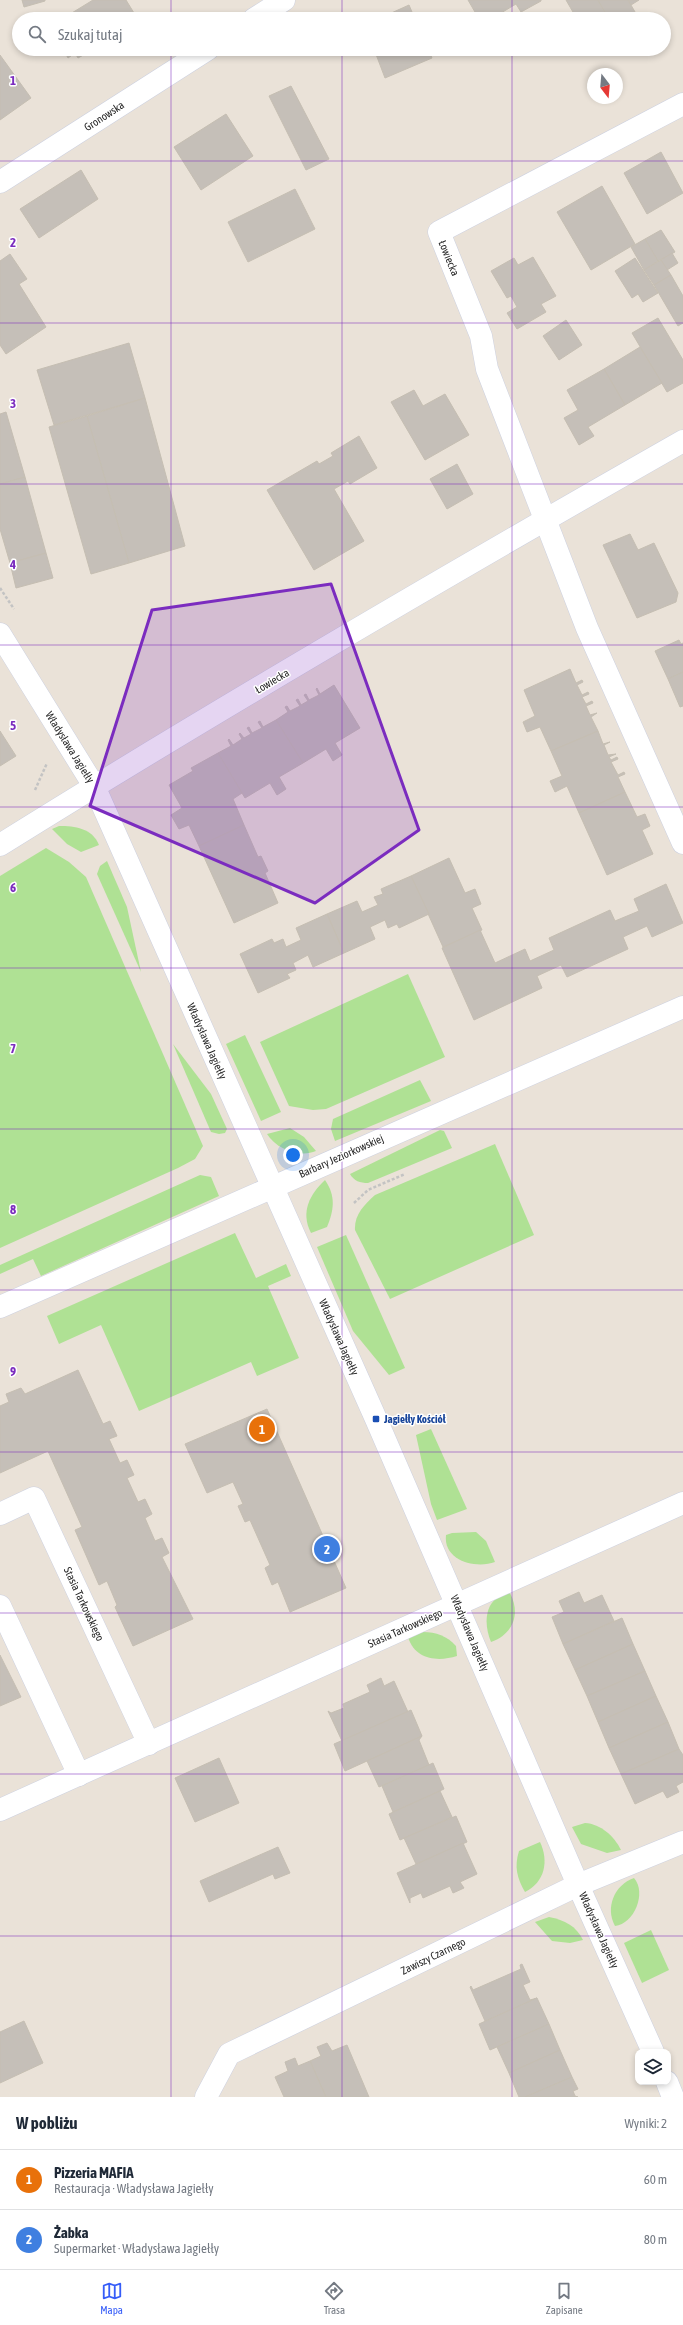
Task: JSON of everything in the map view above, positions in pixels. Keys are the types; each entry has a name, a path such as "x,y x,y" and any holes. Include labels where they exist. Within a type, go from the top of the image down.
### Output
{"street":[{"path":"265,12 284,0"},
{"name":"Gronowska","path":"0,182 197,56"},
{"name":"Łowiecka","path":"545,520 487,369 481,336 439,232 683,104"},
{"name":"Łowiecka","path":"0,845 94,786 545,520 683,441"},
{"path":"545,520 587,628 683,843"},
{"name":"Władysława Jagiełły","path":"0,634 94,786 458,1605 578,1885 652,2049"},
{"name":"Barbary Jeziorkowskiej","path":"0,1307 683,1007"},
{"name":"Stasia Tarkowskiego","path":"0,1514 34,1498 149,1744"},
{"name":"Stasia Tarkowskiego","path":"0,1810 458,1605 683,1502"},
{"path":"0,1606 79,1775"},
{"name":"Zawiszy Czarnego","path":"206,2097 229,2054 578,1885 683,1842"},
{"path":"668,2085 673,2097"}],"path":[{"path":"30,794 35,790 49,760"},
{"path":"354,1203 368,1190 405,1174"}],"highlighted area":[{"path":"331,584 419,830 315,903 90,806 152,610"}],"green space":[{"path":"59,826 82,829 92,835 99,845 81,852 67,844 52,829"},
{"path":"46,848 69,862 86,877 203,1146 195,1159 178,1168 0,1248 0,876"},
{"path":"107,861 127,907 141,972 97,874 100,866"},
{"path":"408,974 445,1057 326,1109 313,1110 289,1106 260,1042"},
{"path":"245,1035 281,1112 261,1121 226,1044"},
{"path":"173,1044 211,1094 227,1129 225,1133 219,1134 211,1132"},
{"path":"420,1080 431,1101 335,1141 331,1129 333,1119"},
{"path":"290,1128 304,1137 316,1151 310,1153 296,1153 289,1151 276,1144 267,1134"},
{"path":"440,1130 444,1131 452,1148 368,1183 358,1181 350,1174"},
{"path":"495,1144 534,1235 390,1299 355,1230 356,1220 360,1211 375,1195"},
{"path":"200,1175 211,1177 219,1196 41,1276 33,1259 0,1274 0,1265"},
{"path":"325,1180 329,1186 332,1197 333,1203 331,1215 327,1227 311,1233 306,1218 308,1204 315,1191"},
{"path":"235,1233 256,1278 286,1264 291,1276 268,1286 299,1358 257,1376 251,1362 139,1411 101,1325 59,1344 47,1316"},
{"path":"346,1235 405,1368 389,1375 353,1331 317,1247"},
{"path":"431,1429 467,1509 437,1520 431,1504 416,1435"},
{"path":"476,1532 486,1541 495,1562 479,1564 462,1561 455,1557 446,1544 446,1535 452,1533"},
{"path":"510,1593 515,1608 513,1622 510,1629 505,1634 491,1642 487,1627 490,1605 501,1595"},
{"path":"423,1632 445,1637 456,1646 457,1656 435,1659 422,1655 416,1651 411,1645 408,1637"},
{"path":"585,1823 602,1828 615,1840 621,1850 607,1853 581,1844 572,1827"},
{"path":"540,1842 544,1856 541,1877 532,1888 525,1892 517,1872 517,1857 519,1851"},
{"path":"634,1878 638,1884 639,1892 639,1899 636,1907 628,1920 615,1926 611,1912 613,1898 621,1886"},
{"path":"549,1917 569,1924 577,1931 583,1940 570,1943 552,1941 535,1922"},
{"path":"651,1930 669,1970 642,1983 624,1943"}],"building":[{"path":"22,0 45,0 45,1 24,7"},
{"path":"93,0 126,0 133,12 73,12"},
{"path":"468,0 541,0 521,12 516,4 503,12 475,12"},
{"path":"566,0 598,0 605,12 573,12"},
{"path":"598,0 628,0 635,12 605,12"},
{"path":"628,0 639,0 631,5"},
{"path":"409,5 412,12 394,12"},
{"path":"0,55 31,98 0,120"},
{"path":"377,56 431,56 432,58 385,78"},
{"path":"291,86 329,159 306,170 269,96"},
{"path":"226,114 253,156 201,190 174,147"},
{"path":"661,152 683,193 647,214 624,173"},
{"path":"81,170 98,199 39,238 20,209"},
{"path":"602,186 635,244 591,270 557,212"},
{"path":"295,189 315,229 248,262 228,222"},
{"path":"661,230 675,252 658,261 645,239"},
{"path":"645,239 658,261 644,270 631,247"},
{"path":"672,253 678,263 667,270 661,260"},
{"path":"10,254 27,279 19,284 46,327 6,354 0,345 0,261"},
{"path":"533,257 556,296 541,304 546,312 517,329 507,313 517,307 511,296 507,298 491,271 514,258 518,265"},
{"path":"635,258 658,293 643,302 638,294 632,298 615,271"},
{"path":"661,260 671,275 654,285 644,270"},
{"path":"671,275 683,296 683,323 678,326 654,285"},
{"path":"658,318 683,360 683,383 667,392 632,333"},
{"path":"566,320 582,345 559,360 543,336"},
{"path":"129,343 145,398 54,425 37,370"},
{"path":"640,347 662,383 625,405 604,369"},
{"path":"604,369 625,405 588,427 594,436 579,445 564,418 578,410 567,390"},
{"path":"414,390 423,406 445,394 469,435 425,460 391,402"},
{"path":"145,398 185,546 129,563 87,416"},
{"path":"6,412 25,477 0,484 0,414"},
{"path":"87,416 129,563 91,574 49,427"},
{"path":"359,436 377,468 350,484 348,481 334,489 364,541 314,570 267,490 317,461 319,464 333,456 331,453"},
{"path":"457,464 473,494 447,509 430,479"},
{"path":"25,477 46,553 10,563 0,529 0,484"},
{"path":"630,534 638,550 654,543 678,593 676,602 637,618 603,545"},
{"path":"46,553 53,578 16,588 10,563"},
{"path":"679,640 681,644 683,643 683,672 668,679 655,651"},
{"path":"570,669 576,683 582,680 583,682 577,685 582,695 588,692 589,694 582,697 586,704 592,701 593,703 586,706 590,715 597,713 591,717 598,731 551,751 540,727 527,732 523,722 535,716 524,690"},
{"path":"683,672 683,706 680,707 668,679"},
{"path":"334,685 360,728 335,743 342,755 333,761 326,749 303,763 276,720 288,712 285,707 287,706 290,711 300,706 296,700 298,699 301,705 308,701 304,695 306,694 309,700 319,695 316,689 317,688 320,694"},
{"path":"276,720 303,763 279,777 286,789 277,795 270,783 245,798 218,753 231,746 228,740 229,739 233,745 242,739 239,734 240,733 244,738 251,734 247,728 249,727 252,733 262,728 258,722 260,721 263,727"},
{"path":"0,731 16,756 0,766"},
{"path":"598,731 603,744 610,742 604,745 608,755 616,754 609,757 611,760 617,757 618,759 611,762 618,775 624,772 625,774 618,777 625,792 579,813 567,786 555,792 550,781 562,776 551,751"},
{"path":"218,753 242,793 233,799 244,825 199,846 189,825 179,829 171,815 182,808 169,785 193,771 191,768"},
{"path":"625,792 637,817 645,814 650,826 642,830 653,854 607,875 579,813"},
{"path":"244,825 258,857 261,856 268,871 265,873 278,903 234,923 199,846"},
{"path":"449,858 465,893 475,889 481,904 472,908 482,930 443,947 411,876"},
{"path":"411,876 429,914 399,928 397,924 388,928 385,920 370,927 375,939 344,953 327,914 357,901 362,912 378,905 374,897 383,894 381,889"},
{"path":"666,884 683,923 652,937 647,926 623,937 628,949 567,977 561,965 537,976 542,988 474,1020 442,948 480,930 495,963 525,949 530,961 554,950 549,938 610,910 615,921 639,911 634,899"},
{"path":"327,914 344,953 313,967 308,955 293,963 296,970 287,974 290,978 258,993 240,954 272,939 274,943 283,939 286,947 301,940 296,928"},
{"path":"78,1370 103,1424 110,1421 117,1436 109,1439 120,1463 127,1460 134,1475 127,1478 138,1502 145,1499 152,1514 145,1518 155,1541 162,1538 169,1553 162,1557 193,1619 133,1646 115,1607 117,1605 107,1581 99,1585 75,1530 82,1527 48,1451 0,1473 0,1406 9,1402 6,1394 21,1388 25,1394"},
{"path":"267,1409 346,1588 290,1612 278,1582 272,1585 265,1568 270,1565 250,1520 245,1522 238,1506 243,1504 233,1482 207,1493 185,1444"},
{"path":"579,1592 584,1603 602,1595 614,1621 563,1644 552,1617 564,1612 559,1601"},
{"path":"622,1618 633,1644 575,1670 563,1644"},
{"path":"633,1644 645,1671 587,1696 575,1670"},
{"path":"0,1655 21,1697 0,1706"},
{"path":"645,1671 656,1696 598,1722 587,1696"},
{"path":"381,1678 384,1686 394,1681 408,1712 342,1741 328,1711 331,1713 344,1708 343,1704 370,1692 367,1685"},
{"path":"656,1696 668,1722 609,1748 598,1722"},
{"path":"411,1710 422,1736 345,1771 334,1744"},
{"path":"668,1722 679,1749 621,1774 609,1748"},
{"path":"422,1736 419,1740 429,1765 379,1787 367,1761"},
{"path":"679,1749 683,1755 683,1782 676,1786 679,1792 667,1798 663,1791 635,1804 621,1774"},
{"path":"219,1758 239,1803 195,1822 175,1778"},
{"path":"433,1763 444,1789 393,1812 382,1786"},
{"path":"440,1791 452,1817 400,1840 389,1814"},
{"path":"456,1816 467,1842 416,1864 404,1838"},
{"path":"463,1843 477,1874 460,1882 464,1888 453,1893 450,1886 423,1898 421,1893 410,1898 410,1903 397,1873"},
{"path":"278,1847 290,1873 275,1879 273,1874 209,1902 200,1881"},
{"path":"522,1964 530,1982 523,1985 530,2000 537,1998 485,2021 470,1987 471,1986 473,1990 521,1969 520,1965"},
{"path":"537,1998 549,2024 490,2050 479,2024"},
{"path":"24,2021 43,2063 0,2083 0,2032"},
{"path":"549,2024 560,2050 509,2073 497,2047"},
{"path":"327,2043 332,2051 347,2045 369,2097 326,2097 310,2061 321,2056 317,2047"},
{"path":"560,2050 572,2077 525,2097 519,2097 509,2073"},
{"path":"295,2058 298,2066 310,2061 326,2097 284,2097 275,2077 288,2071 285,2062"},
{"path":"572,2077 578,2089 573,2091 575,2096 578,2097 525,2097"}],"place":[{"name":"Jagiełły Kościół","path":"376,1419"},
{"name":"Pizzeria MAFIA","path":"262,1429"},
{"name":"Żabka","path":"327,1549"}]}
